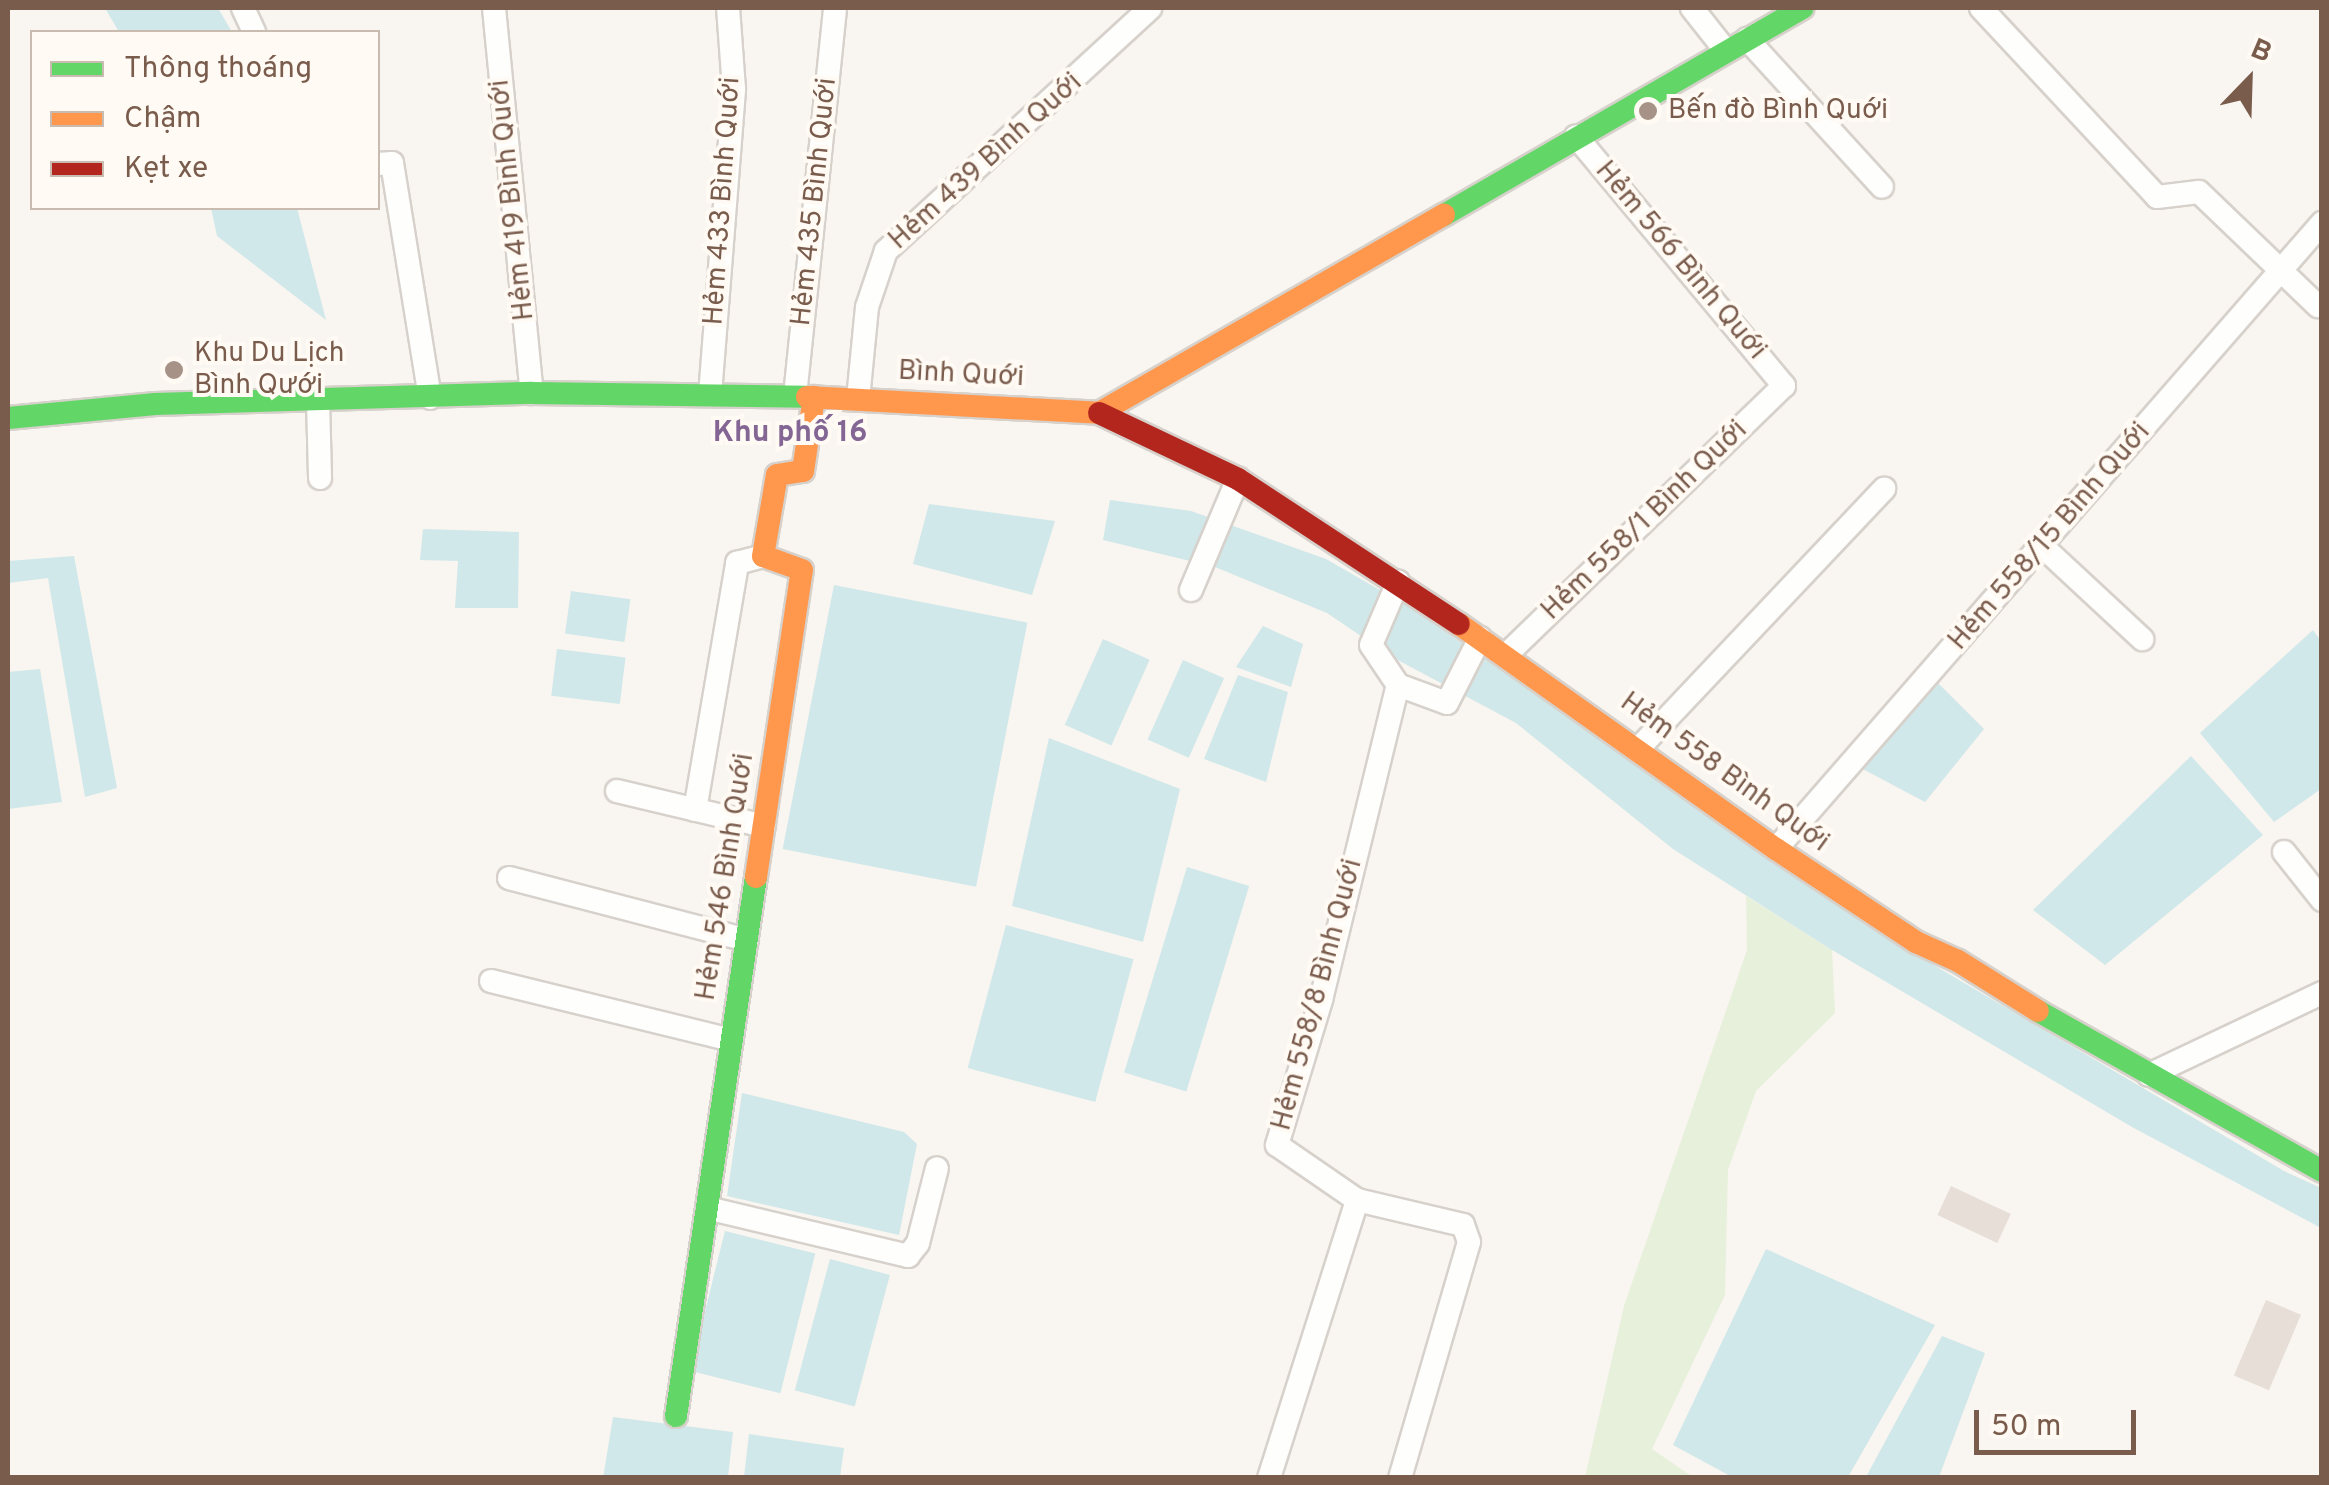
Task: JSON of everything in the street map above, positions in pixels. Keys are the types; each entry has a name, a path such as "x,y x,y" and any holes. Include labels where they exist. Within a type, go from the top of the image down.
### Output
{"street":[{"name":"Hẻm 419 Bình Quới","path":"494,8 532,393"},
{"name":"Hẻm 433 Bình Quới","path":"710,394 734,89 728,8"},
{"name":"Hẻm 435 Bình Quới","path":"805,397 835,8"},
{"name":"Hẻm 439 Bình Quới","path":"858,399 867,307 886,251 1150,8"},
{"path":"1692,8 1726,51"},
{"path":"1099,413 1803,8"},
{"path":"1981,8 2157,197 2199,192 2318,306"},
{"path":"1747,39 1882,188"},
{"name":"Hẻm 566 Bình Quới","path":"1576,136 1784,386"},
{"path":"380,164 392,163 430,398"},
{"name":"Hẻm 558/15 Bình Quới","path":"1776,849 2322,223"},
{"name":"Hẻm 558/1 Bình Quới","path":"1506,656 1784,386"},
{"name":"Bình Quới","path":"8,418 155,404 532,393 805,397 1099,413"},
{"path":"695,810 738,562 763,556 777,475 803,472 805,397"},
{"path":"318,400 320,478"},
{"name":"Hẻm 558 Bình Quới","path":"1099,413 1238,479 1477,642 1506,656 1776,849 1916,942 1958,961 2148,1075 2322,1171"},
{"path":"1196,580 1238,479"},
{"path":"1639,748 1884,489"},
{"path":"2042,546 2142,639"},
{"name":"Hẻm 546 Bình Quới","path":"676,1416 802,570 763,556"},
{"path":"1396,586 1375,634 1372,652 1394,673 1398,685 1447,702 1477,642"},
{"name":"Hẻm 558/8 Bình Quới","path":"1398,685 1320,1000 1277,1145 1358,1200 1463,1225 1469,1242 1400,1478"},
{"path":"617,792 764,826"},
{"path":"2284,852 2322,900"},
{"path":"509,878 747,940"},
{"path":"491,981 732,1040"},
{"path":"2148,1075 2322,993"},
{"path":"707,1208 908,1256 918,1243 936,1168"},
{"path":"1269,1478 1358,1200"}],"green space":[{"path":"1746,896 1832,950 1835,1013 1756,1091 1728,1170 1725,1295 1652,1449 1693,1477 1585,1477 1624,1306 1747,950"}],"water":[{"path":"105,8 218,8 231,30 118,30"},
{"path":"211,210 298,210 326,320 217,236"},
{"path":"1110,500 1191,511 1326,559 1413,609 1864,924 2284,1171 2321,1188 2321,1228 2132,1127 1832,950 1673,849 1516,723 1392,657 1327,613 1215,567 1103,540"},
{"path":"929,504 1055,521 1032,595 913,564"},
{"path":"423,529 519,532 518,608 455,608 458,561 420,560"},
{"path":"74,556 117,788 85,797 48,578 8,583 8,561"},
{"path":"834,585 1027,623 976,887 783,849"},
{"path":"571,591 630,599 624,642 565,634"},
{"path":"1263,626 1303,644 1291,687 1236,667"},
{"path":"2313,630 2321,641 2321,789 2274,822 2200,733"},
{"path":"1103,639 1150,660 1111,746 1065,725"},
{"path":"557,649 625,657 620,704 551,696"},
{"path":"1183,660 1224,678 1189,758 1148,739"},
{"path":"40,669 62,802 8,809 8,672"},
{"path":"1238,675 1288,692 1266,782 1204,759"},
{"path":"1933,678 1984,729 1925,802 1857,766"},
{"path":"1049,738 1180,789 1143,942 1012,906"},
{"path":"2191,756 2263,835 2105,965 2033,910"},
{"path":"1187,867 1249,886 1186,1092 1124,1073"},
{"path":"1006,925 1134,959 1095,1102 968,1068"},
{"path":"742,1093 904,1132 917,1144 899,1235 727,1196"},
{"path":"725,1231 815,1253 780,1393 690,1371"},
{"path":"1766,1249 1935,1325 1848,1477 1732,1477 1673,1445"},
{"path":"830,1259 890,1275 855,1406 795,1390"},
{"path":"1942,1336 1985,1353 1939,1477 1866,1477"},
{"path":"613,1417 733,1432 728,1477 603,1478"},
{"path":"749,1434 844,1448 840,1477 744,1477"}],"building":[{"path":"1951,1186 2011,1214 1997,1243 1937,1215"},
{"path":"2266,1300 2301,1315 2269,1390 2234,1375"}],"traffic: fast":[{"path":"1444,215 1803,8"},
{"path":"8,418 155,404 532,393 807,397"},
{"path":"676,1416 756,877"},
{"path":"2038,1011 2322,1171"}],"traffic: slow":[{"path":"807,397 1099,413 1444,215"},
{"path":"756,877 802,570 763,556 777,475 803,471 814,397"},
{"path":"1459,624 1776,849 1916,942 1958,961 2038,1011"}],"traffic: jam":[{"path":"1099,413 1238,479 1459,624"}],"place":[{"name":"Bến đò Bình Quới","path":"1648,111"},
{"name":"Khu Du Lịch Bình Qưới","path":"174,370"}],"district":[{"name":"Khu phố 16","path":"790,434"}]}
